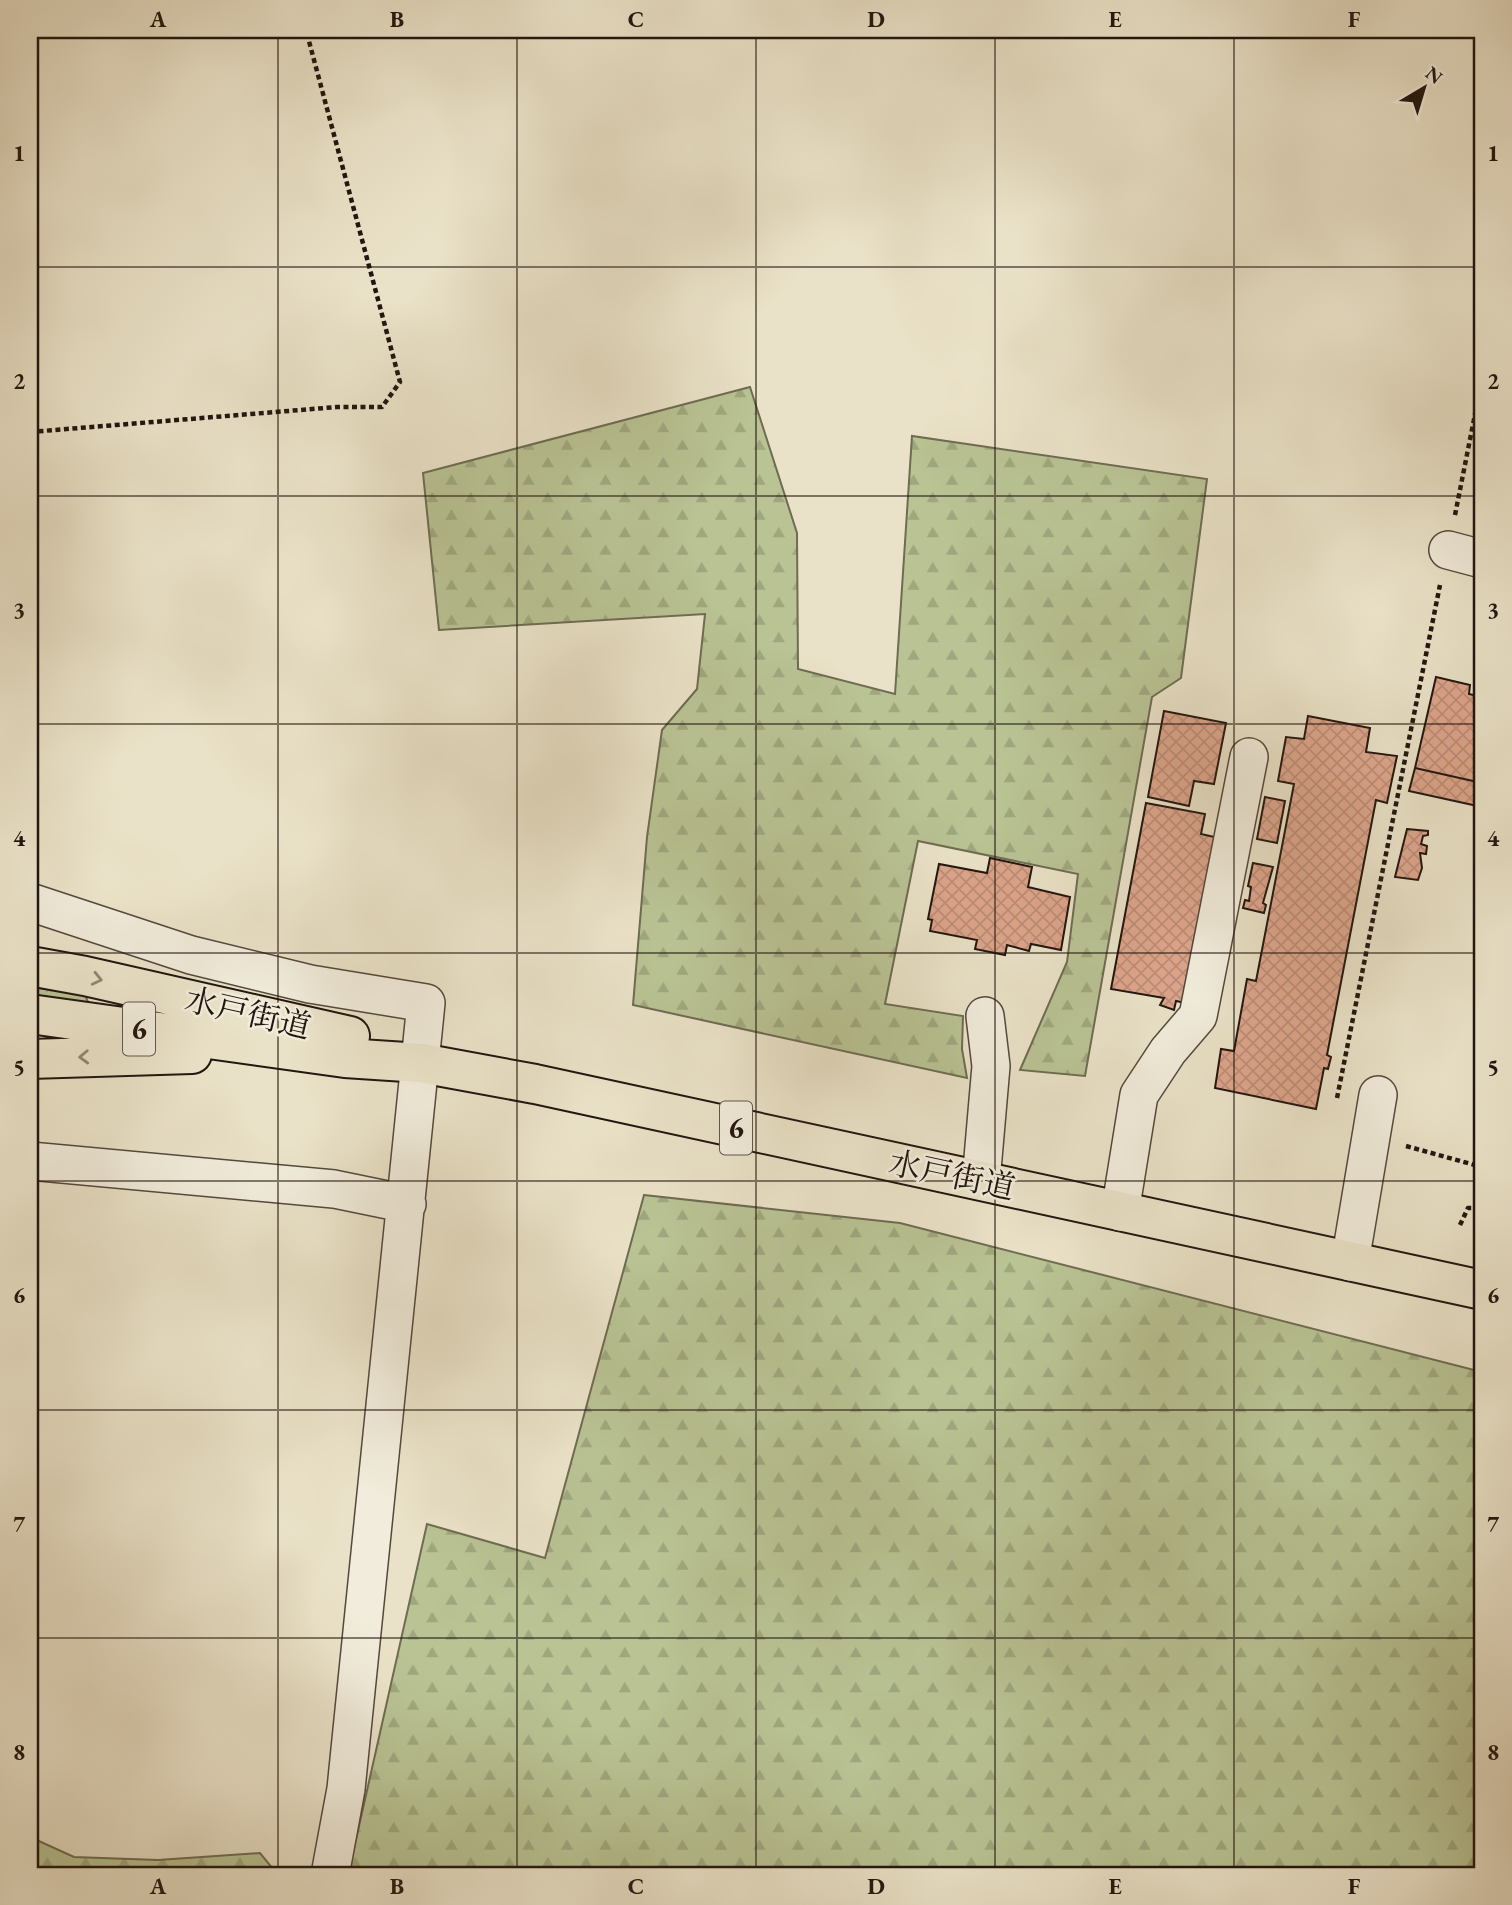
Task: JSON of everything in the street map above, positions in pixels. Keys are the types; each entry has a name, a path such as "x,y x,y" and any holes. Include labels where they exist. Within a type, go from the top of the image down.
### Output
{"highway":[{"name":"水戸街道","path":"30,966 357,1038 421,1063"},
{"name":"水戸街道","path":"30,1014 345,1058 421,1063 535,1084 1482,1290"},
{"path":"30,1059 219,1052 249,1045"}],"street":[{"path":"1448,550 1482,559"},
{"path":"1120,1212 1139,1095 1168,1051 1198,1016 1249,757"},
{"path":"30,902 191,955 310,984 426,1003 346,1789 331,1875"},
{"path":"981,1181 991,1066 985,1016"},
{"path":"1350,1262 1378,1095"},
{"path":"30,1160 334,1189 407,1204"}],"path":[{"path":"30,432 337,407 382,407 400,382 306,30"},
{"path":"1482,379 1338,1086 1334,1120 1346,1130 1482,1167"},
{"path":"1460,1225 1468,1208 1482,1208"}],"green space":[{"path":"750,387 797,533 798,669 895,694 912,436 1207,479 1181,678 1152,697 1085,1076 1020,1070 1067,962 1078,874 918,841 885,1004 963,1016 962,1049 967,1078 633,1005 647,837 662,730 697,689 705,614 439,630 423,473"},
{"path":"30,987 85,995 89,1004 30,1001"},
{"path":"644,1195 900,1223 1482,1372 1482,1875 348,1875 427,1524 545,1558"},
{"path":"30,1837 74,1857 158,1860 260,1853 278,1875 30,1875"}],"building":[{"path":"1436,677 1470,685 1469,694 1482,697 1482,783 1415,768"},
{"path":"1164,711 1226,723 1214,784 1194,781 1189,806 1148,797"},
{"path":"1308,716 1370,728 1366,752 1397,756 1387,803 1376,800 1327,1055 1331,1057 1328,1069 1324,1068 1316,1109 1215,1088 1221,1049 1234,1051 1247,979 1256,981 1294,784 1278,781 1286,737 1304,739"},
{"path":"1415,768 1482,783 1482,807 1409,791"},
{"path":"1265,797 1285,801 1277,843 1257,839"},
{"path":"1146,803 1205,814 1201,834 1219,838 1190,1004 1176,1001 1174,1010 1160,1005 1164,998 1111,989"},
{"path":"1407,829 1428,831 1421,844 1427,846 1426,854 1420,853 1422,868 1418,880 1395,877"},
{"path":"990,858 1032,867 1028,887 1070,897 1061,950 1031,944 1029,951 1007,945 1005,955 975,949 977,940 930,931 932,920 928,919 939,864 987,873"},
{"path":"1253,863 1273,867 1263,903 1266,905 1264,913 1243,908 1245,900 1249,901 1251,887 1248,886"}]}
